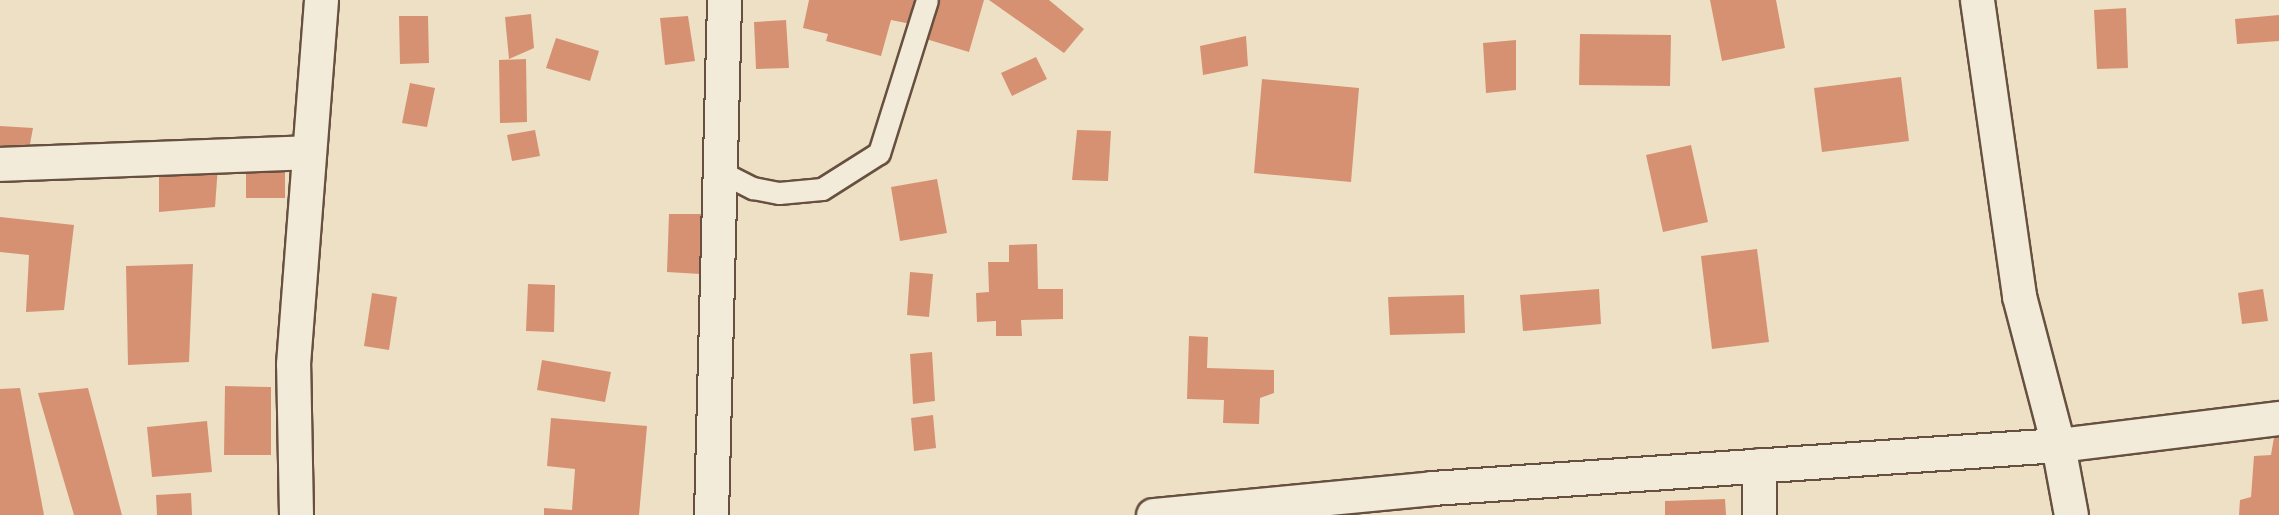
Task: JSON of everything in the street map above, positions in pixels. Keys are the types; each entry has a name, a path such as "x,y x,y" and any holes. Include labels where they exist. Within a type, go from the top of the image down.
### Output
{"street":[{"path":"296,515 293,364 321,0"},
{"path":"711,515 724,0"},
{"path":"1977,0 2019,296 2058,445 2072,515"},
{"path":"0,164 309,152"},
{"path":"1153,515 1432,502 1758,465 2058,445 2279,418"},
{"path":"1758,465 1759,515"}],"lane":[{"path":"721,172 753,188 770,191 822,189 879,153 927,0"}],"building":[{"path":"809,0 917,0 911,24 891,20 881,56 826,41 828,34 803,28"},
{"path":"937,0 984,0 969,52 926,39"},
{"path":"989,0 1049,0 1084,29 1064,53"},
{"path":"1710,0 1776,0 1785,48 1722,61"},
{"path":"2126,8 2128,68 2097,69 2094,10"},
{"path":"531,14 534,48 509,59 505,17"},
{"path":"2279,15 2279,41 2237,44 2235,19"},
{"path":"399,16 428,16 429,63 400,64"},
{"path":"688,16 695,61 665,65 660,18"},
{"path":"786,20 789,68 756,69 754,22"},
{"path":"1580,34 1671,35 1670,86 1579,85"},
{"path":"1246,36 1248,66 1203,75 1200,46"},
{"path":"556,38 599,51 590,81 546,68"},
{"path":"1516,40 1516,90 1486,93 1483,43"},
{"path":"1036,57 1047,79 1012,96 1001,73"},
{"path":"526,59 527,122 500,123 499,60"},
{"path":"1901,77 1909,141 1822,152 1814,88"},
{"path":"1262,79 1359,88 1351,182 1254,173"},
{"path":"410,83 435,88 427,127 402,123"},
{"path":"0,126 33,128 28,155 0,156"},
{"path":"535,130 540,156 512,161 507,135"},
{"path":"1077,130 1111,131 1108,181 1072,180"},
{"path":"1691,145 1708,222 1663,232 1646,155"},
{"path":"246,165 285,165 285,198 246,198"},
{"path":"218,166 215,207 159,212 159,169"},
{"path":"937,179 947,233 900,241 891,187"},
{"path":"669,214 702,214 700,274 667,272"},
{"path":"0,217 74,225 64,310 26,312 29,255 0,252"},
{"path":"1037,244 1038,289 1063,289 1063,319 1021,320 1022,336 996,336 996,321 977,322 976,293 989,292 988,262 1009,262 1009,245"},
{"path":"1757,249 1769,342 1712,349 1701,256"},
{"path":"193,264 189,362 128,365 126,266"},
{"path":"910,272 933,274 929,317 907,315"},
{"path":"528,284 555,285 554,332 526,331"},
{"path":"1599,289 1601,324 1523,331 1520,295"},
{"path":"2263,289 2268,321 2242,324 2238,293"},
{"path":"372,293 397,297 389,350 364,346"},
{"path":"1464,295 1465,333 1390,335 1388,297"},
{"path":"1189,336 1208,337 1207,368 1274,370 1274,393 1260,398 1259,424 1223,423 1224,400 1187,399"},
{"path":"932,352 935,401 913,404 910,354"},
{"path":"542,360 611,372 605,402 537,390"},
{"path":"225,386 271,387 271,455 224,455"},
{"path":"20,388 44,515 0,515 0,389"},
{"path":"88,388 122,515 74,515 38,393"},
{"path":"933,415 936,448 914,451 911,418"},
{"path":"551,418 647,426 639,515 544,515 544,508 572,510 575,469 547,466"},
{"path":"207,421 212,472 152,477 147,427"},
{"path":"2279,436 2279,515 2239,515 2240,500 2251,497 2254,456 2271,455 2274,437"},
{"path":"191,493 192,515 157,515 156,495"},
{"path":"1725,499 1726,515 1665,515 1665,501"}]}
